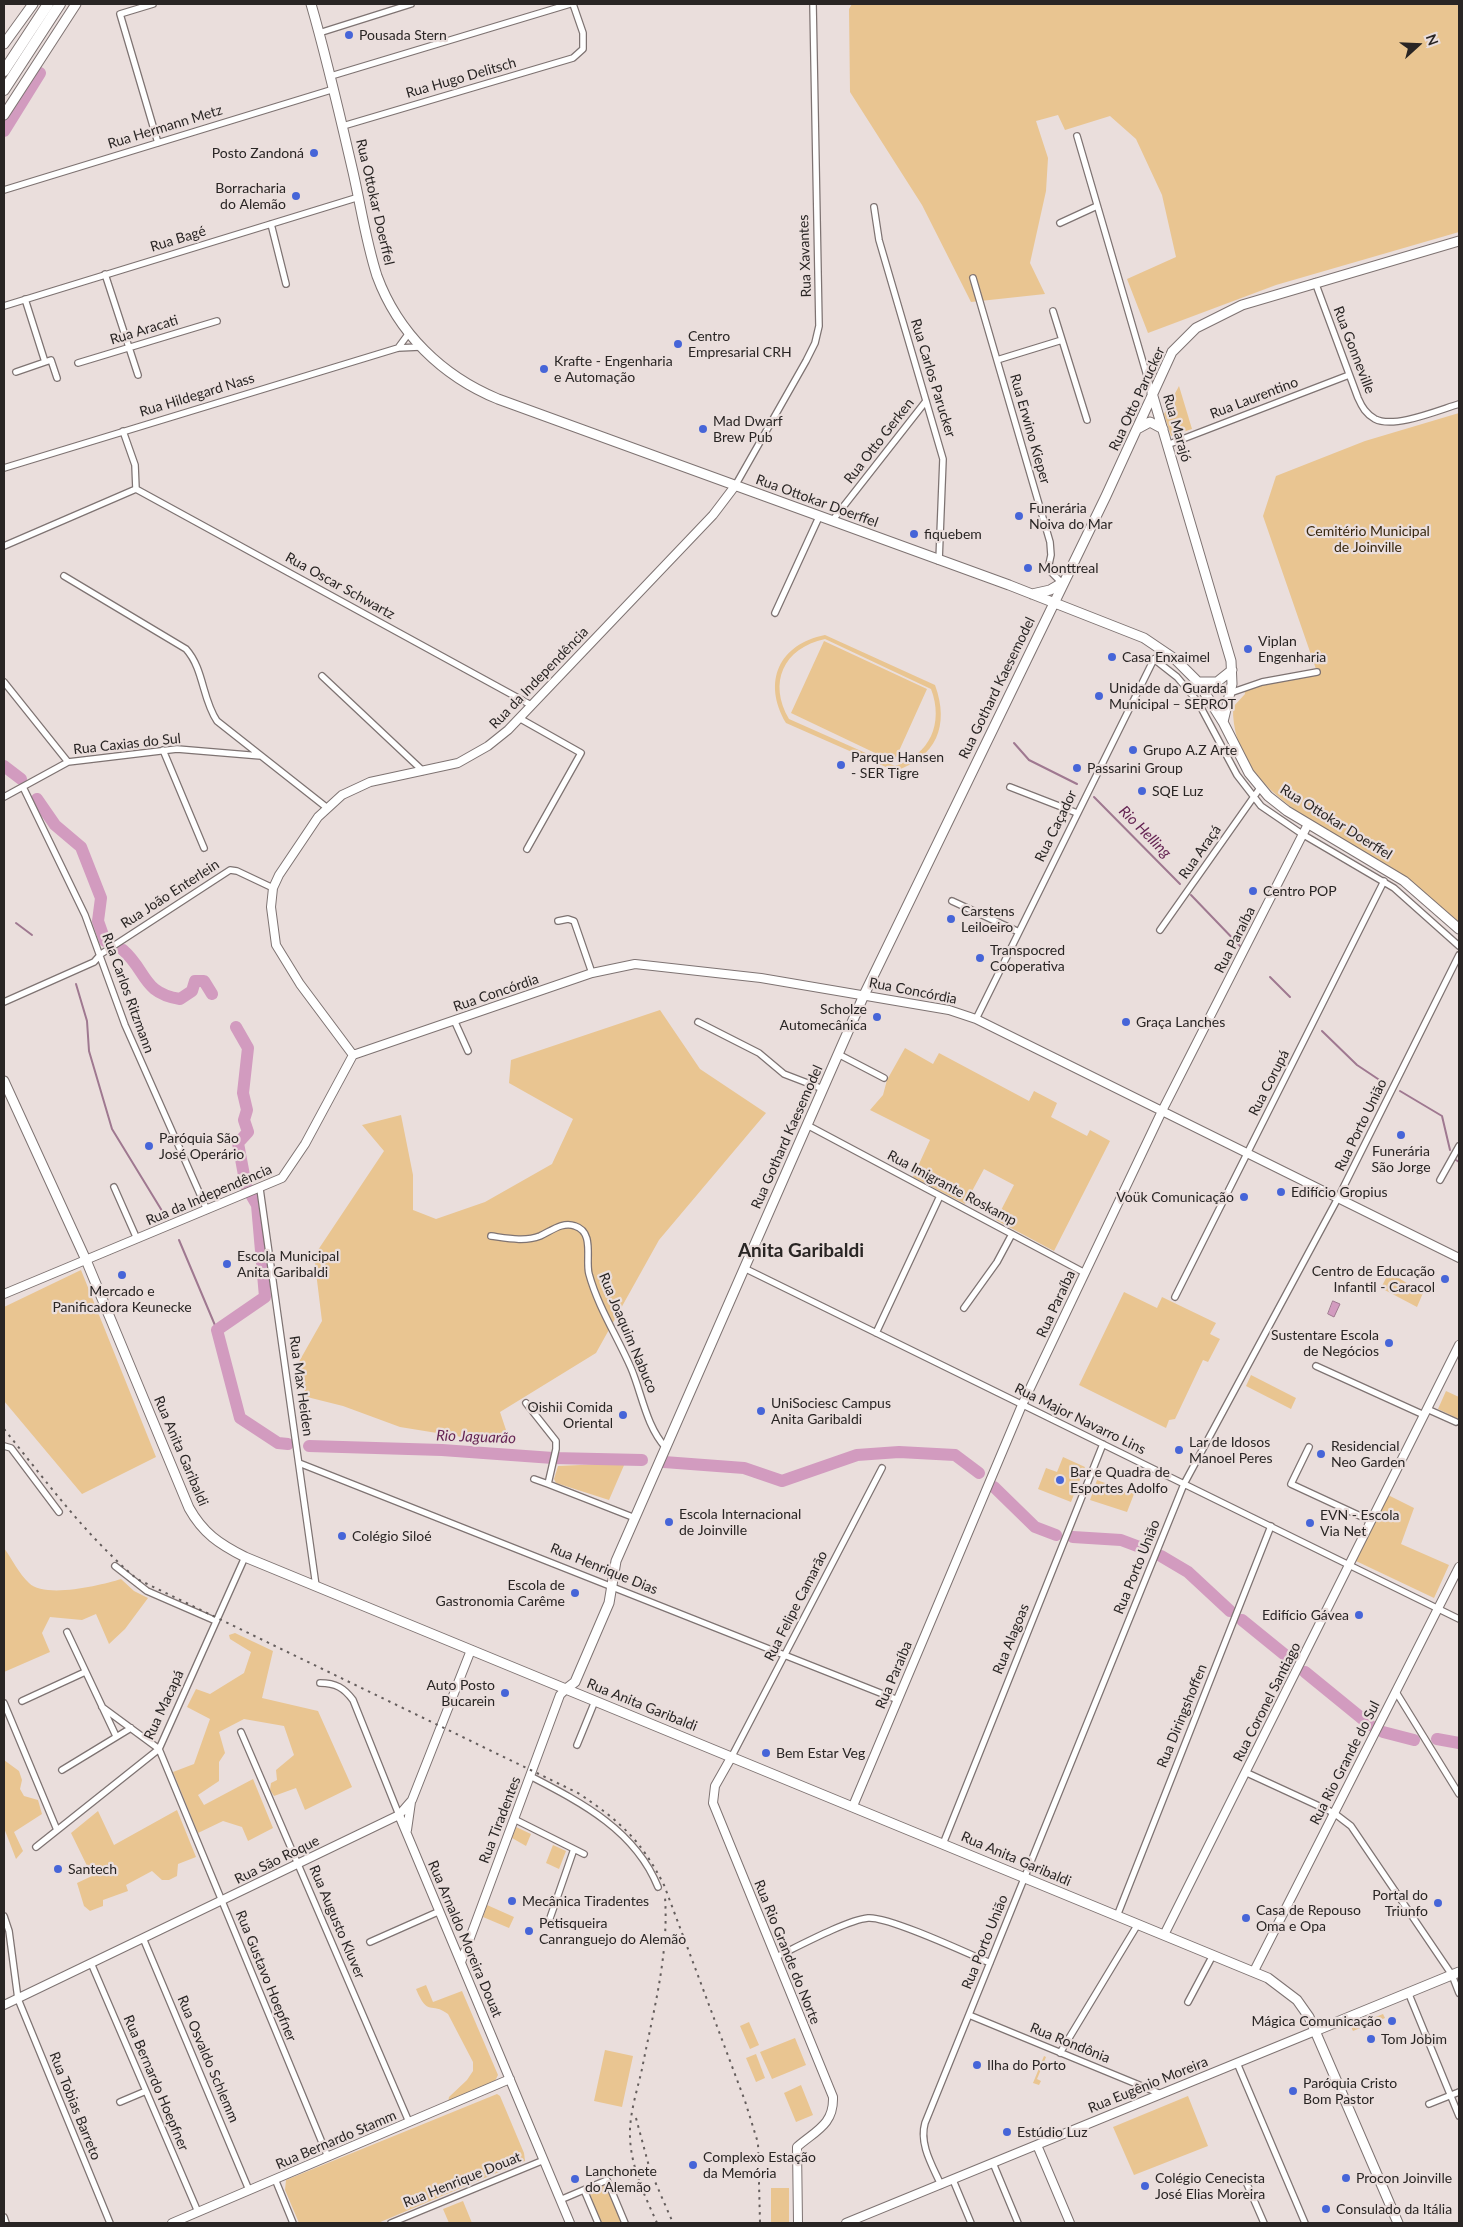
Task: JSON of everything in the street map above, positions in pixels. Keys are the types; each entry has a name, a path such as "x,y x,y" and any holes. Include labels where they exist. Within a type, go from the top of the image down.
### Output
{"highway":[{"path":"4,71 48,4"},
{"path":"4,90 60,4"},
{"path":"4,99 20,65"}],"main road":[{"path":"4,44 33,4"},
{"path":"4,115 76,4"},
{"name":"Rua Ottokar Doerffel","path":"310,4 331,76 377,275 388,299 409,333 420,347 446,371 476,390 1032,594 1137,635 1168,653 1198,682 1224,722 1245,766 1260,788 1273,801 1404,881 1459,929"},
{"name":"Rua Otto Parucker","path":"1053,602 1138,428 1152,393 1172,352 1196,328 1242,305 1459,241"},
{"name":"Rua Marajó","path":"1152,393 1232,670 1224,722"},
{"path":"1138,428 1150,422 1162,429"},
{"path":"1032,594 1050,590 1062,583"},
{"name":"Rua Gothard Kaesemodel","path":"566,1689 575,1682 609,1603 616,1561 864,995 1053,602"},
{"path":"1198,682 1217,682 1226,677 1232,670"},
{"name":"Rua Anita Garibaldi","path":"4,1081 86,1260 189,1508 196,1521 214,1540 245,1557 1254,1971 1279,1984 1304,2008 1398,2223"},
{"name":"Rua Eugênio Moreira","path":"1315,2031 1456,1973"}],"street":[{"path":"154,4 120,14 158,143"},
{"path":"320,33 412,4"},
{"path":"331,76 571,4"},
{"name":"Rua Hugo Delitsch","path":"343,126 573,58 583,49 583,33 571,4"},
{"name":"Rua Xavantes","path":"735,486 806,361 815,343 819,326 813,4"},
{"name":"Rua Hermann Metz","path":"4,190 334,89"},
{"name":"Rua Marajó","path":"1077,136 1152,393"},
{"name":"Rua Bagé","path":"4,306 359,198"},
{"path":"1060,223 1097,206"},
{"name":"Rua Carlos Parucker","path":"874,207 879,240 941,449 944,468 939,560"},
{"path":"271,224 286,284"},
{"path":"105,274 138,375"},
{"name":"Rua Erwino Kieper","path":"973,278 1050,542 1051,555 1048,569 1062,583"},
{"name":"Rua Gonneville","path":"1315,282 1363,409 1377,420 1404,420 1459,404"},
{"path":"25,299 45,362"},
{"path":"1053,311 1086,420"},
{"name":"Rua Aracati","path":"78,363 217,321"},
{"path":"398,348 409,333"},
{"path":"997,360 1062,340"},
{"name":"Rua Hildegard Nass","path":"4,468 398,348 420,347"},
{"path":"16,372 51,360 57,378"},
{"name":"Rua Laurentino","path":"1167,445 1349,375"},
{"name":"Rua Otto Gerken","path":"832,521 926,400"},
{"path":"4,546 136,489 135,465 123,431"},
{"name":"Rua da Independência","path":"4,1294 275,1183 287,1174 353,1055 289,968 276,945 272,927 271,907 273,888 290,856 326,807 342,795 362,785 458,763 488,746 519,718 713,516 735,486"},
{"name":"Rua Oscar Schwartz","path":"136,489 531,705"},
{"path":"775,612 819,517"},
{"path":"64,576 186,649 193,656 208,706 217,721 326,807"},
{"path":"1168,653 1154,659 1177,677 1198,702 1237,775 1253,798 1271,814 1302,834 1384,881 1404,895 1459,946"},
{"name":"Rua Caçador","path":"976,1019 1154,659"},
{"path":"1230,692 1262,682 1317,672"},
{"path":"322,676 423,770"},
{"path":"4,682 68,762"},
{"path":"519,718 581,753 527,849"},
{"name":"Rua Caxias do Sul","path":"4,797 68,762 163,750 189,749 261,756"},
{"path":"163,750 204,848"},
{"name":"Rua Carlos Ritzmann","path":"23,787 80,903 101,954 130,1038 207,1210"},
{"path":"1010,787 1077,813"},
{"name":"Rua Araçá","path":"1160,930 1260,788"},
{"name":"Rua Paraíba","path":"853,1806 1022,1405 1162,1111 1308,824"},
{"name":"Rua João Enterlein","path":"4,1002 94,962 101,954 230,870 237,871 273,888"},
{"name":"Rua Corupá","path":"1176,1297 1384,881"},
{"path":"952,902 1018,932"},
{"path":"558,921 568,919 574,921 592,974"},
{"name":"Rua Porto União","path":"941,2185 924,2145 923,2130 1184,1484 1338,1198 1459,955"},
{"name":"Rua Concórdia","path":"353,1055 592,974 624,966 647,964 761,978 949,1010 976,1019 1459,1258"},
{"path":"454,1020 468,1051"},
{"path":"698,1022 759,1053 784,1074 823,1088"},
{"path":"838,1054 884,1078"},
{"name":"Rua Imigrante Roskamp","path":"807,1125 1085,1273"},
{"path":"1440,1180 1459,1146"},
{"path":"114,1187 137,1239"},
{"name":"Rua Max Heiden","path":"256,1191 299,1463 316,1586"},
{"path":"876,1333 940,1196"},
{"name":"Rua Joaquim Nabuco","path":"491,1236 532,1238 558,1227 570,1225 578,1226 584,1232 588,1247 587,1267 590,1279 630,1366 654,1432 666,1448"},
{"path":"964,1308 997,1262 1012,1234"},
{"name":"Rua Major Navarro Lins","path":"744,1268 1459,1619"},
{"name":"Rua Coronel Santiago","path":"1164,1935 1459,1345"},
{"path":"1316,1366 1426,1412 1456,1422"},
{"path":"526,1404 552,1434 556,1448 548,1484"},
{"name":"Rua Alagoas","path":"943,1844 1103,1444"},
{"path":"4,1446 11,1448 59,1512"},
{"path":"1309,1447 1291,1484 1371,1521"},
{"name":"Rua Henrique Dias","path":"299,1463 898,1700"},
{"name":"Rua Felipe Camarão","path":"732,1756 882,1468"},
{"path":"534,1479 635,1518"},
{"name":"Rua Diringshoffen","path":"1117,1916 1271,1526"},
{"name":"Rua Macapá","path":"36,1847 159,1749 245,1557"},
{"path":"115,1566 147,1591 216,1621"},
{"name":"Rua Rio Grande do Sul","path":"1254,1971 1459,1567"},
{"path":"66,1632 116,1736"},
{"name":"Rua São Roque","path":"4,2005 399,1815 412,1800 471,1650"},
{"path":"22,1701 85,1672"},
{"name":"Rua Arnaldo Moreira Douat","path":"320,1683 339,1686 353,1700 399,1815 570,2223"},
{"name":"Rua Tiradentes","path":"461,1962 560,1695 566,1689"},
{"path":"1396,1692 1459,1794"},
{"path":"577,1745 596,1701"},
{"path":"4,1703 57,1830"},
{"path":"102,1708 159,1749"},
{"path":"62,1770 131,1728"},
{"name":"Rua Augusto Kluver","path":"241,1732 409,2122"},
{"name":"Rua Gustavo Hoepfner","path":"159,1749 328,2157"},
{"name":"Rua Rio Grande do Norte","path":"732,1756 716,1786 713,1803 833,2097 832,2112 824,2126 797,2147 798,2223"},
{"path":"1245,1772 1334,1813 1343,1819 1359,1836 1456,1973 1459,1993"},
{"path":"530,1776 580,1801 609,1822 640,1854 658,1887"},
{"path":"408,1835 407,1823 412,1800"},
{"path":"514,1819 584,1854"},
{"path":"549,1921 574,1849"},
{"path":"370,1942 440,1912"},
{"name":"Rua Tobias Barreto","path":"4,1916 9,1931 18,1999 110,2223"},
{"path":"776,1957 861,1920 871,1918 894,1924 990,1963"},
{"path":"1060,2053 1138,1924"},
{"path":"450,1937 459,1941 470,1937"},
{"name":"Rua Osvaldo Schlemm","path":"143,1938 249,2190"},
{"path":"1188,2002 1213,1955"},
{"name":"Rua Bernardo Hoepfner","path":"91,1963 198,2212"},
{"path":"1408,1992 1459,2116"},
{"name":"Rua Rondônia","path":"969,2016 1161,2094"},
{"name":"Rua Eugênio Moreira","path":"846,2223 1315,2031"},
{"path":"1237,2063 1304,2223"},
{"name":"Rua Bernardo Stamm","path":"172,2223 510,2079"},
{"path":"120,2102 146,2091"},
{"path":"1429,2104 1459,2092"},
{"path":"1037,2145 1070,2223"},
{"name":"Rua Henrique Douat","path":"391,2223 544,2160"},
{"path":"993,2163 1018,2223"},
{"path":"275,2179 293,2223"},
{"path":"560,2200 607,2180 625,2223"},
{"path":"953,2180 971,2223"},
{"path":"1247,2184 1264,2223"},
{"path":"584,2190 598,2223"},
{"path":"4,2217 6,2223"}],"green space":[{"path":"852,4 1459,4 1459,232 1276,285 1148,333 1127,279 1176,257 1162,195 1136,139 1110,116 1065,130 1058,115 1036,121 1048,158 1046,191 1030,263 1045,294 971,302 922,205 850,92 849,9"},
{"path":"1179,386 1192,429 1171,436 1164,414"},
{"name":"Cemitério Municipal de Joinville","path":"1459,413 1459,923 1407,878 1296,811 1271,790 1251,766 1237,739 1233,707 1245,694 1244,688 1317,672 1263,516 1276,476 1365,441"},
{"path":"825,635 935,685 941,714 940,727 930,748 909,765 895,771 786,723 779,708 776,693 779,667 786,656 796,647","holes":["825,639 931,689 936,714 931,736 917,754 895,766 789,719 783,706 780,680 783,669 799,650"]},
{"path":"824,641 927,689 894,762 791,713"},
{"path":"660,1010 700,1069 766,1113 659,1240 596,1353 500,1412 511,1445 400,1427 343,1406 307,1397 296,1367 322,1321 314,1256 384,1151 362,1125 401,1115 413,1175 413,1210 436,1219 485,1202 552,1164 573,1119 509,1083 511,1060"},
{"path":"905,1048 933,1064 939,1053 1029,1101 1034,1091 1057,1103 1051,1117 1087,1136 1090,1130 1110,1141 1054,1251 996,1220 1014,1185 984,1169 965,1204 913,1177 930,1140 870,1110 883,1095 887,1080"},
{"path":"81,1270 156,1457 82,1494 4,1401 4,1307"},
{"path":"1389,1272 1423,1293 1417,1307 1381,1288"},
{"path":"1124,1292 1157,1308 1162,1297 1216,1323 1210,1334 1220,1339 1208,1362 1203,1360 1175,1419 1169,1420 1166,1428 1079,1385"},
{"path":"1251,1375 1296,1398 1291,1409 1246,1386"},
{"path":"1446,1391 1459,1397 1459,1419 1438,1409"},
{"name":"Bar e Quadra de Esportes Adolfo","path":"1063,1457 1085,1467 1071,1502 1038,1489 1046,1468 1057,1472"},
{"path":"625,1463 609,1500 556,1483 554,1479 558,1466"},
{"path":"1097,1480 1134,1494 1127,1512 1090,1500"},
{"path":"1388,1495 1414,1508 1401,1544 1449,1565 1434,1598 1356,1561"},
{"path":"4,1548 22,1575 37,1588 47,1590 74,1589 121,1579 134,1591 148,1598 125,1629 109,1644 96,1614 82,1620 50,1617 42,1633 50,1652 4,1672"},
{"path":"235,1633 273,1651 262,1698 318,1711 352,1787 305,1810 296,1788 274,1796 270,1790 271,1783 277,1780 276,1770 294,1755 284,1726 244,1719 219,1732 225,1753 219,1762 219,1781 198,1795 204,1805 253,1779 273,1828 248,1841 242,1827 223,1821 198,1833 173,1772 194,1764 210,1719 187,1707 196,1689 210,1694 244,1673 251,1652 230,1639 229,1635"},
{"path":"4,1760 19,1771 22,1780 20,1789 24,1796 38,1800 42,1814 14,1832 23,1851 16,1859 4,1828"},
{"path":"177,1810 196,1857 178,1864 177,1876 169,1880 162,1880 152,1871 126,1885 128,1891 103,1900 103,1906 90,1911 84,1906 77,1883 92,1876 71,1833 98,1811 114,1845"},
{"path":"516,1827 531,1834 526,1846 512,1838"},
{"path":"553,1845 566,1851 559,1869 546,1863"},
{"path":"487,1905 514,1917 509,1928 483,1917"},
{"path":"426,1985 433,2002 462,1991 498,2075 495,2081 448,2102 449,2097 467,2080 473,2071 473,2062 448,2014 442,2010 430,2008 420,1998 416,1989"},
{"path":"1383,2014 1385,2018 1353,2031 1351,2027"},
{"path":"749,2022 759,2045 750,2049 740,2026"},
{"path":"795,2038 806,2065 772,2079 760,2052"},
{"path":"605,2050 633,2056 622,2107 594,2101"},
{"path":"756,2054 765,2078 756,2082 746,2058"},
{"path":"1044,2056 1046,2057 1037,2079 1041,2081 1039,2085 1033,2083"},
{"path":"801,2085 813,2115 796,2122 784,2093"},
{"path":"497,2094 500,2096 524,2153 525,2161 378,2223 299,2223 285,2190 286,2180"},
{"path":"1188,2096 1208,2146 1134,2175 1113,2127"},
{"path":"606,2185 622,2223 601,2223 589,2192"},
{"path":"771,2188 789,2188 789,2223 771,2223"},
{"path":"463,2201 472,2223 449,2223 443,2209"}],"shaded area":[{"path":"1333,1301 1340,1304 1334,1317 1328,1314"}],"waterway":[{"name":"Rio Jaguarão","path":"4,131 40,73"},
{"name":"Rio Helling","path":"1014,743 1029,760 1077,784"},
{"name":"Rio Jaguarão","path":"4,766 21,779"},
{"name":"Rio Helling","path":"1094,797 1180,884"},
{"name":"Rio Jaguarão","path":"37,799 55,825 81,847 101,898 98,921 105,941"},
{"name":"Rio Helling","path":"1191,895 1240,946"},
{"path":"16,923 32,935"},
{"name":"Rio Jaguarão","path":"123,950 146,980 158,992 180,999 192,991 195,981 204,981 212,994"},
{"name":"Rio Helling","path":"1270,977 1290,997"},
{"path":"76,984 87,1021 89,1051 112,1129 167,1219"},
{"name":"Rio Jaguarão","path":"236,1027 248,1048 243,1093 247,1110 244,1120 248,1132 238,1143 246,1186 257,1205 265,1297 217,1330 240,1418 278,1443 288,1444"},
{"name":"Rio Helling","path":"1322,1031 1357,1065 1384,1083"},
{"name":"Rio Helling","path":"1400,1091 1442,1116 1450,1150"},
{"path":"179,1240 217,1330"},
{"name":"Rio Jaguarão","path":"309,1446 442,1450 553,1458 642,1460"},
{"name":"Rio Jaguarão","path":"664,1462 744,1468 782,1481 857,1455 899,1452 955,1455 979,1473"},
{"name":"Rio Jaguarão","path":"994,1487 1035,1527 1056,1535"},
{"name":"Rio Jaguarão","path":"1073,1537 1121,1540 1145,1549"},
{"name":"Rio Jaguarão","path":"1161,1556 1188,1572 1230,1611"},
{"name":"Rio Jaguarão","path":"1242,1620 1290,1659"},
{"name":"Rio Jaguarão","path":"1305,1672 1370,1725"},
{"name":"Rio Jaguarão","path":"1383,1732 1414,1740"},
{"name":"Rio Jaguarão","path":"1437,1739 1459,1743"}],"railway":[{"path":"4,1429 84,1526 137,1579 578,1793 606,1813 638,1843 664,1885 745,2101 758,2143 760,2223"},
{"path":"657,2223 636,2171 631,2148 630,2129 662,1962 665,1941 665,1897"},
{"path":"636,2118 650,2170 673,2223"}],"place":[{"name":"Pousada Stern","path":"349,35"},
{"name":"Posto Zandoná","path":"314,153"},
{"name":"Borracharia do Alemão","path":"296,196"},
{"name":"Centro Empresarial CRH","path":"678,344"},
{"name":"Krafte - Engenharia e Automação","path":"544,369"},
{"name":"Mad Dwarf Brew Pub","path":"703,429"},
{"name":"Funerária Noiva do Mar","path":"1019,516"},
{"name":"fiquebem","path":"914,534"},
{"name":"Monttreal","path":"1028,568"},
{"name":"Viplan Engenharia","path":"1248,649"},
{"name":"Casa Enxaimel","path":"1112,657"},
{"name":"Unidade da Guarda Municipal – SEPROT","path":"1099,696"},
{"name":"Grupo A.Z Arte","path":"1133,750"},
{"name":"Parque Hansen - SER Tigre","path":"841,765"},
{"name":"Passarini Group","path":"1077,768"},
{"name":"SQE Luz","path":"1142,791"},
{"name":"Centro POP","path":"1253,891"},
{"name":"Carstens Leiloeiro","path":"951,919"},
{"name":"Transpocred Cooperativa","path":"980,958"},
{"name":"Scholze Automecânica","path":"877,1017"},
{"name":"Graça Lanches","path":"1126,1022"},
{"name":"Funerária São Jorge","path":"1401,1135"},
{"name":"Paróquia São José Operário","path":"149,1146"},
{"name":"Edifício Gropius","path":"1281,1192"},
{"name":"Voük Comunicação","path":"1244,1197"},
{"name":"Escola Municipal Anita Garibaldi","path":"227,1264"},
{"name":"Mercado e Panificadora Keunecke","path":"122,1275"},
{"name":"Centro de Educação Infantil - Caracol","path":"1445,1279"},
{"name":"Sustentare Escola de Negócios","path":"1389,1343"},
{"name":"UniSociesc Campus Anita Garibaldi","path":"761,1411"},
{"name":"Oishii Comida Oriental","path":"623,1415"},
{"name":"Lar de Idosos Manoel Peres","path":"1179,1450"},
{"name":"Residencial Neo Garden","path":"1321,1454"},
{"name":"Bar e Quadra de Esportes Adolfo","path":"1060,1480"},
{"name":"Escola Internacional de Joinville","path":"669,1522"},
{"name":"EVN - Escola Via Net","path":"1310,1523"},
{"name":"Colégio Siloé","path":"342,1536"},
{"name":"Escola de Gastronomia Carême","path":"575,1593"},
{"name":"Edifício Gávea","path":"1359,1615"},
{"name":"Auto Posto Bucarein","path":"505,1693"},
{"name":"Bem Estar Veg","path":"766,1753"},
{"name":"Santech","path":"58,1869"},
{"name":"Mecânica Tiradentes","path":"512,1901"},
{"name":"Portal do Triunfo","path":"1438,1903"},
{"name":"Casa de Repouso Oma e Opa","path":"1246,1918"},
{"name":"Petisqueira Canranguejo do Alemão","path":"529,1931"},
{"name":"Mágica Comunicação","path":"1392,2021"},
{"name":"Tom Jobim","path":"1371,2039"},
{"name":"Ilha do Porto","path":"977,2065"},
{"name":"Paróquia Cristo Bom Pastor","path":"1293,2091"},
{"name":"Estúdio Luz","path":"1007,2132"},
{"name":"Complexo Estação da Memória","path":"693,2165"},
{"name":"Procon Joinville","path":"1346,2178"},
{"name":"Lanchonete do Alemão","path":"575,2179"},
{"name":"Colégio Cenecista José Elias Moreira","path":"1145,2186"},
{"name":"Consulado da Itália","path":"1326,2209"}],"district":[{"name":"Anita Garibaldi","path":"801,1251"}]}
